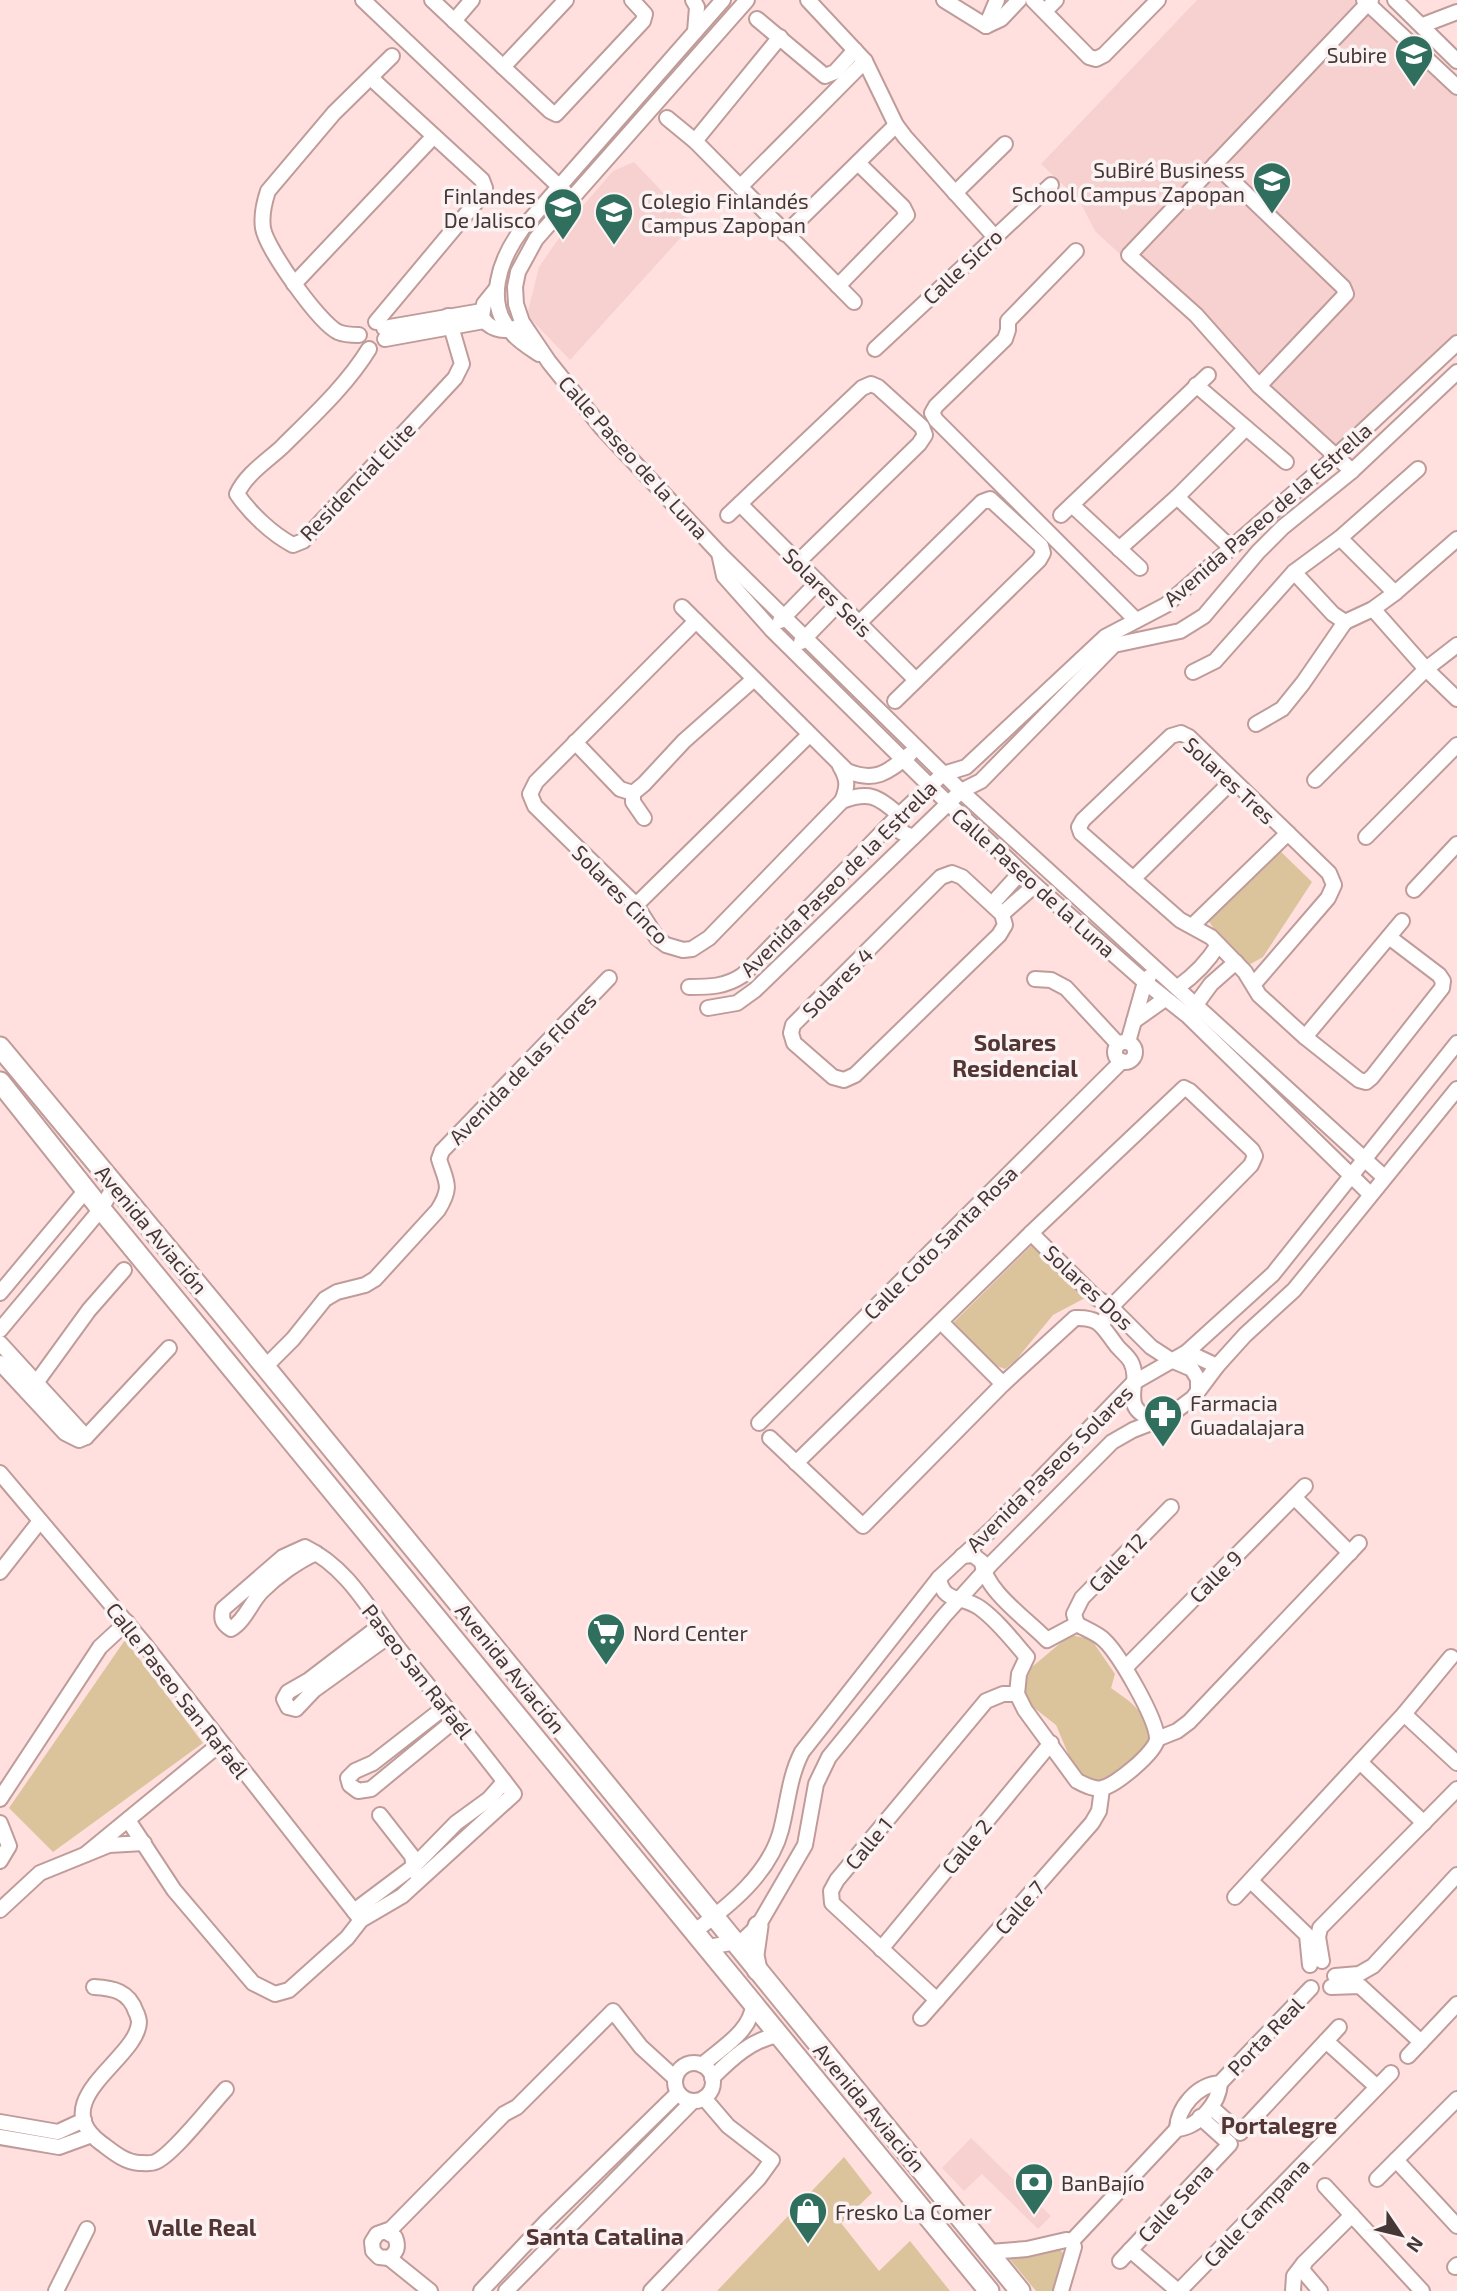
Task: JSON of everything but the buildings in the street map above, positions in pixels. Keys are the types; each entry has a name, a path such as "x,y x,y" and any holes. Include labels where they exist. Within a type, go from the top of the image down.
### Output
{"main road":[{"name":"Avenida Aviación","path":"0,1047 116,1185 1020,2291"},
{"name":"Avenida Aviación","path":"0,1082 101,1209 989,2291"},
{"path":"757,1971 754,1955 758,1926"},
{"path":"832,2099 850,2085"}],"street":[{"path":"363,0 572,199"},
{"path":"432,0 556,114 643,21 645,15 632,0"},
{"path":"454,21 472,0"},
{"path":"503,67 566,0"},
{"path":"693,0 697,7 695,32"},
{"path":"516,326 500,314 497,288 504,256 512,242 723,0"},
{"path":"516,326 515,287 518,272 537,239 747,0"},
{"path":"808,0 860,56 896,125 994,236"},
{"path":"944,0 986,26"},
{"path":"986,26 997,0"},
{"path":"986,26 1001,19 1018,0"},
{"path":"1033,0 1088,57 1096,59 1104,55 1158,0"},
{"path":"1045,11 1056,0"},
{"path":"1395,0 1457,61"},
{"path":"1352,471 1259,386 1196,315 1129,255 1368,1 1457,87"},
{"path":"1423,25 1457,12"},
{"path":"757,19 825,76 860,56"},
{"path":"695,141 780,37"},
{"path":"359,335 348,335 331,328 294,284 263,230 263,205 268,191 334,113 393,56"},
{"path":"740,187 860,56"},
{"path":"372,79 482,180 484,194 382,330 379,347 369,349 362,344 359,335 362,327 382,330 483,316"},
{"path":"642,93 655,105"},
{"path":"667,118 695,141 854,302"},
{"path":"785,234 896,125"},
{"path":"294,284 435,135"},
{"path":"955,193 1005,144"},
{"path":"838,286 907,215 903,207 858,163"},
{"path":"1215,164 1343,287 1346,294 1259,386"},
{"name":"Calle Sicro","path":"875,349 1051,184"},
{"path":"1076,251 1008,321 1004,339 932,412 945,430 1136,620"},
{"path":"497,288 486,300 483,316 490,327 516,326"},
{"name":"Residencial Elite","path":"369,349 354,371 282,446 242,483 237,494 281,539 292,545 303,541 455,378 462,364 450,321"},
{"name":"Calle Paseo de la Luna","path":"516,326 602,428 719,553 943,774 1178,987 1192,1010 1370,1194"},
{"name":"Avenida Paseo de la Estrella","path":"689,987 731,983 743,975 900,814 943,774 966,767 1109,641 1136,620 1166,605 1336,456 1457,343"},
{"name":"Avenida Paseo de la Estrella","path":"708,1008 727,1006 747,997 961,791 981,781 1109,641 1180,631 1203,616 1283,527 1352,471 1457,372"},
{"path":"1140,568 1066,510 1208,375"},
{"path":"728,515 862,388 871,384 922,427 925,435 919,444 798,562"},
{"path":"1196,386 1286,462"},
{"path":"1119,549 1177,497 1246,428"},
{"path":"1194,672 1215,661 1308,559 1340,538 1418,469"},
{"path":"1177,497 1231,548"},
{"path":"859,623 982,502 990,499 1041,546 1043,553 1039,560 895,701"},
{"name":"Solares Seis","path":"740,504 916,680"},
{"path":"1340,538 1395,593"},
{"path":"1256,724 1282,709 1345,622 1373,609 1395,593 1457,539"},
{"name":"Calle Paseo de la Luna","path":"719,553 724,576 772,630 948,804 1145,982 1166,999 1192,1010 1384,1177"},
{"path":"1294,572 1345,622"},
{"path":"772,630 795,626 828,592"},
{"path":"792,650 795,626 828,592"},
{"path":"682,607 840,766 847,778 842,801"},
{"path":"1373,609 1426,669 1457,699"},
{"name":"Solares Cinco","path":"696,621 536,782 530,794 531,800 636,905 657,938 674,948 692,949 709,938 842,801"},
{"path":"1315,780 1426,669 1457,645"},
{"path":"633,793 684,741 754,679"},
{"name":"Solares Tres","path":"1253,985 1328,898 1334,885 1329,873 1189,737 1181,733 1171,736 1083,820 1079,827 1081,833 1180,920 1211,937 1236,962 1259,995 1305,1037 1359,1080 1366,1082 1442,988 1443,981 1439,975 1389,937"},
{"path":"636,905 809,734"},
{"path":"575,742 620,789 633,793"},
{"path":"1366,837 1457,745"},
{"path":"840,766 861,776 872,776 888,772 917,748"},
{"path":"1133,879 1233,780"},
{"path":"633,793 633,802 644,818"},
{"path":"842,801 867,795 881,800 900,814 901,832 914,837"},
{"path":"1192,926 1288,834"},
{"path":"1414,890 1457,844"},
{"name":"Solares 4","path":"997,909 1021,872"},
{"name":"Solares 4","path":"952,873 962,877 997,909 1005,925 999,935 855,1075 844,1080 833,1077 794,1043 791,1033 793,1025 941,877 952,873"},
{"name":"Solares 4","path":"997,909 1035,885"},
{"path":"1305,1037 1402,921"},
{"path":"781,936 795,951"},
{"path":"1178,987 1207,963 1219,945"},
{"path":"1192,1010 1211,984 1236,962"},
{"name":"Calle Coto Santa Rosa","path":"759,1423 1122,1061 1129,1061 1134,1056 1133,1046 1123,1043 1134,1021 1145,982 1157,967"},
{"name":"Avenida de las Flores","path":"265,1367 293,1339 325,1299 375,1279 438,1210 446,1197 448,1187 439,1159 442,1152 609,978"},
{"path":"1035,979 1051,981 1066,988 1123,1043"},
{"path":"1134,1021 1166,999"},
{"name":"Avenida Paseos Solares","path":"695,1931 714,1917 758,1872 777,1844 790,1782 802,1752 939,1578 994,1527 1133,1383 1187,1352 1273,1274 1457,1043"},
{"path":"1031,1233 1184,1088 1252,1150 1255,1157 1251,1165 1111,1307 1102,1325"},
{"name":"Avenida Paseos Solares","path":"736,1944 749,1937 758,1926 805,1845 816,1784 829,1757 960,1599 1112,1442 1169,1416 1193,1398 1245,1335 1294,1290 1457,1089"},
{"path":"0,1330 101,1209 116,1185"},
{"path":"0,1293 86,1190"},
{"name":"Solares Dos","path":"796,1463 1031,1233 1095,1297 1111,1307 1151,1347 1171,1360"},
{"path":"41,1244 60,1258"},
{"path":"32,1387 89,1310 124,1270"},
{"name":"Solares Dos","path":"1003,1384 1075,1318 1090,1317 1102,1325 1131,1362 1133,1383"},
{"path":"770,1438 863,1526 1003,1384 941,1322"},
{"path":"0,1343 65,1433 79,1440 86,1437 169,1348"},
{"path":"1131,1362 1151,1347"},
{"path":"1187,1352 1217,1366"},
{"path":"1171,1360 1192,1369 1198,1379 1198,1391"},
{"path":"0,1363 32,1387"},
{"path":"1133,1383 1133,1399 1137,1410 1143,1416 1156,1421"},
{"path":"0,1473 40,1521 0,1572"},
{"name":"Calle 9","path":"1126,1667 1305,1486"},
{"path":"1157,1739 1177,1731 1189,1722 1354,1548 1294,1497"},
{"name":"Calle 12","path":"1077,1624 1074,1614 1082,1598 1171,1507"},
{"name":"Calle Paseo San Rafaél","path":"40,1521 127,1622 316,1866 358,1916"},
{"path":"305,1547 316,1553 304,1558 262,1591 238,1625 231,1629 225,1625 222,1618 223,1609 283,1557 305,1547"},
{"name":"Paseo San Rafaél","path":"316,1553 344,1573 385,1630 509,1788"},
{"path":"939,1578 941,1589 949,1597 980,1608 1027,1657 1019,1674 1017,1694 1025,1710 1077,1781 1090,1788 1102,1789 1115,1783 1135,1767 1153,1749 1157,1739 1149,1713 1126,1667 1103,1639 1077,1624 1047,1640 998,1595 983,1573 982,1562 973,1555 962,1556"},
{"path":"0,1799 100,1647 127,1622"},
{"path":"385,1630 314,1690 296,1709 288,1707 284,1699 288,1692 385,1630"},
{"path":"1235,1897 1404,1714 1450,1657"},
{"name":"Calle 1","path":"937,2000 832,1903 831,1891 837,1880 986,1702 1003,1694 1017,1694"},
{"path":"445,1707 373,1763 355,1771 348,1778 350,1785 358,1791 371,1789 455,1720"},
{"path":"1404,1714 1457,1763"},
{"path":"86,1854 221,1743"},
{"name":"Calle 2","path":"881,1949 1051,1743"},
{"path":"1360,1762 1424,1823"},
{"path":"128,1820 174,1890 253,1983 275,1994 289,1990 347,1938 358,1916 456,1824 489,1799 509,1788"},
{"path":"358,1916 402,1896 509,1788"},
{"name":"Calle 7","path":"921,2018 1092,1823 1099,1811 1102,1789"},
{"path":"1457,1789 1320,1928 1316,1963 1306,1972 1306,1981 1311,1988 1317,1991 1333,1981 1359,1974 1373,1966 1457,1875"},
{"path":"380,1815 412,1856 416,1883"},
{"path":"0,1823 9,1846 0,1861"},
{"path":"0,1910 40,1873 109,1845 144,1843"},
{"path":"758,1872 763,1884 780,1890"},
{"path":"1251,1881 1307,1935 1316,1963"},
{"path":"392,1884 402,1896"},
{"path":"708,1947 736,1944"},
{"path":"1316,1963 1334,1969 1333,1981"},
{"name":"Porta Real","path":"1333,1981 1360,1986 1421,2042"},
{"path":"94,1987 113,1988 125,1994 134,2005 140,2021 134,2037 93,2086 85,2100 85,2120 92,2136 120,2157 136,2163 154,2163 167,2153 226,2089"},
{"name":"Porta Real","path":"1072,2241 1177,2129 1185,2128 1205,2112 1217,2099 1220,2083 1311,1988"},
{"path":"481,2291 676,2085 678,2072 689,2064 702,2065 747,2025 753,2013 753,2004"},
{"path":"1408,2056 1457,2004"},
{"path":"430,2291 389,2258 379,2258 373,2251 372,2242 377,2234 391,2235 510,2122 517,2107 613,2011 641,2048 676,2085 684,2099 698,2100 772,2160 759,2178 651,2291"},
{"name":"Calle Sena","path":"1120,2261 1339,2028"},
{"path":"506,2291 559,2235 711,2089 712,2078 726,2064 757,2041 779,2035"},
{"path":"1326,2041 1377,2087"},
{"path":"702,2065 712,2078"},
{"name":"Calle Campana","path":"1178,2291 1391,2073"},
{"name":"Porta Real","path":"1177,2129 1177,2120 1188,2101 1204,2086 1220,2083"},
{"path":"1377,2179 1454,2109"},
{"path":"1205,2112 1235,2138"},
{"path":"0,2122 58,2132 85,2120"},
{"path":"0,2137 59,2147 92,2136"},
{"path":"1396,2160 1457,2225"},
{"path":"1325,2186 1422,2291"},
{"path":"1293,2291 1294,2276 1350,2213"},
{"path":"546,2222 559,2235"},
{"path":"56,2291 86,2229"},
{"path":"389,2258 398,2245 391,2235"},
{"path":"990,2252 1072,2241 1074,2247 1061,2291"},
{"path":"1130,2250 1178,2291"},
{"path":"1304,2263 1303,2272 1313,2289"}],"shaded area":[{"name":"SuBiré Business School Campus Zapopan","path":"1197,0 1361,0 1457,90 1457,338 1336,455 1095,231 1079,200 1041,164"},
{"name":"Colegio Finlandés Campus Zapopan","path":"634,162 693,224 570,360 527,315 539,267 575,215 613,171"},
{"path":"1277,848 1312,882 1263,957 1247,966 1229,951 1208,920"},
{"path":"1032,1245 1085,1298 1053,1315 1016,1360 1005,1369 984,1361 952,1324"},
{"path":"1070,1635 1091,1639 1115,1674 1111,1688 1135,1707 1146,1728 1150,1750 1100,1784 1075,1770 1056,1725 1019,1696 1032,1667"},
{"path":"125,1640 203,1743 53,1852 9,1808"},
{"path":"971,2138 1051,2216 1038,2229 982,2174 964,2191 942,2168"},
{"name":"Fresko La Comer","path":"844,2157 872,2193 841,2223 879,2271 910,2241 950,2291 717,2291"},
{"path":"1053,2246 1060,2249 1065,2256 1056,2291 1036,2291 1007,2256"}],"place":[{"name":"Subire","path":"1414,88"},
{"name":"SuBiré Business School Campus Zapopan","path":"1272,215"},
{"name":"Finlandes De Jalisco","path":"563,241"},
{"name":"Colegio Finlandés Campus Zapopan","path":"614,246"},
{"name":"Farmacia Guadalajara","path":"1163,1448"},
{"name":"Nord Center","path":"606,1666"},
{"name":"BanBajío","path":"1034,2216"},
{"name":"Fresko La Comer","path":"808,2245"}],"district":[{"name":"Solares Residencial","path":"1015,1055"},
{"name":"Portalegre","path":"1279,2125"},
{"name":"Valle Real","path":"202,2227"},
{"name":"Santa Catalina","path":"605,2236"}]}
